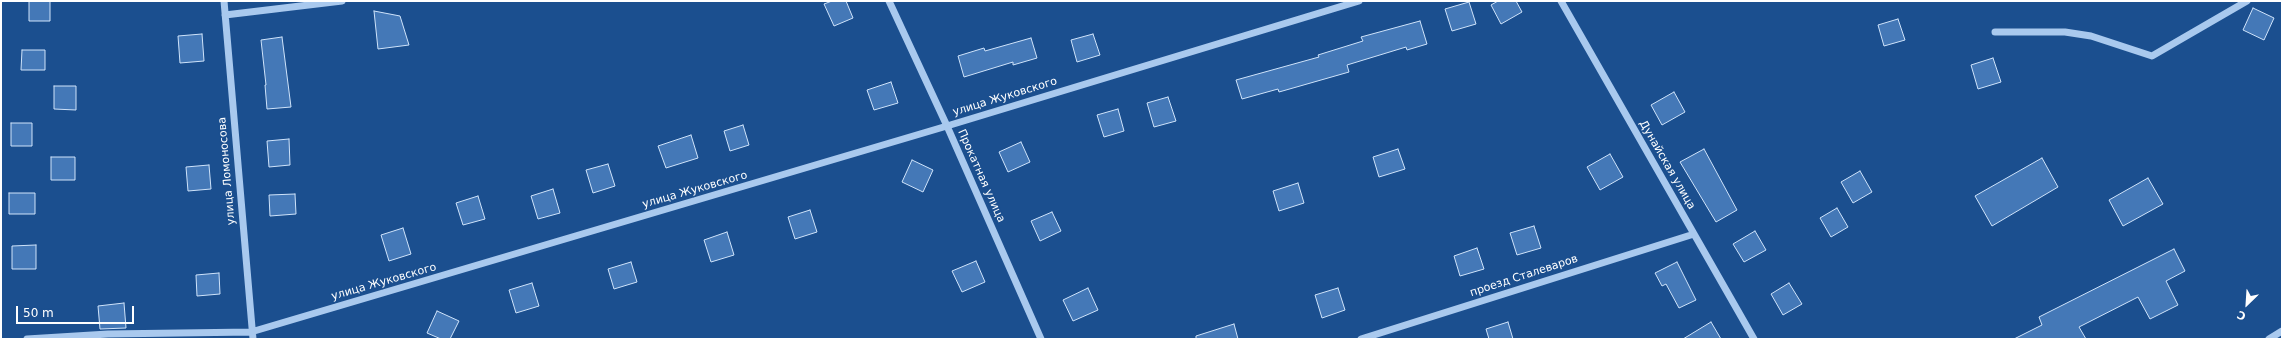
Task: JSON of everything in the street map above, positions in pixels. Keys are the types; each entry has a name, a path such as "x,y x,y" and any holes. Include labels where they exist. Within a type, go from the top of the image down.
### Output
{"street":[{"name":"улица Ломоносова","path":"224,1 252,336"},
{"path":"225,15 342,1"},
{"name":"Прокатная улица","path":"889,1 948,126 1041,339"},
{"name":"улица Жуковского","path":"27,339 108,334 252,336 1359,1"},
{"name":"Дунайская улица","path":"1561,1 1754,339"},
{"path":"1995,32 2065,32 2091,36 2152,56 2247,1"},
{"name":"проезд Сталеваров","path":"1361,339 1694,234"},
{"path":"2269,339 2282,331"}],"building":[{"path":"29,1 50,1 50,21 29,21"},
{"path":"832,1 846,1 853,18 834,26 824,4"},
{"path":"1498,1 1516,1 1522,12 1501,24 1491,5"},
{"path":"1469,2 1476,24 1452,31 1445,9"},
{"path":"2253,8 2274,18 2264,40 2243,30"},
{"path":"374,11 400,16 409,45 378,49"},
{"path":"1898,19 1905,40 1884,46 1878,25"},
{"path":"1420,21 1427,44 1407,50 1406,47 1347,65 1349,72 1279,92 1278,89 1242,99 1236,80 1319,57 1318,55 1363,41 1361,37"},
{"path":"202,34 204,61 180,63 178,36"},
{"path":"1093,34 1100,55 1077,62 1071,40"},
{"path":"282,37 291,107 267,109 261,40"},
{"path":"1031,38 1037,58 1013,65 1013,62 964,77 958,56 984,48 985,51"},
{"path":"22,50 45,50 45,70 21,70"},
{"path":"1993,58 2001,82 1978,89 1971,65"},
{"path":"891,82 898,103 874,110 867,90"},
{"path":"54,86 76,86 76,110 54,109"},
{"path":"1674,92 1685,112 1662,125 1651,105"},
{"path":"1168,97 1176,121 1154,127 1147,103"},
{"path":"1118,109 1124,131 1104,137 1097,115"},
{"path":"11,123 32,123 32,146 11,146"},
{"path":"743,125 749,145 730,151 724,131"},
{"path":"691,135 698,158 666,168 658,146"},
{"path":"289,139 290,165 269,167 267,141"},
{"path":"1021,142 1030,162 1008,172 999,152"},
{"path":"1398,149 1405,169 1379,177 1373,157"},
{"path":"1704,149 1737,210 1716,222 1680,162"},
{"path":"1610,154 1623,177 1600,190 1587,167"},
{"path":"51,157 75,157 75,180 51,180"},
{"path":"2042,158 2058,187 1992,226 1975,196"},
{"path":"912,160 933,170 923,192 902,182"},
{"path":"608,164 615,186 593,193 586,170"},
{"path":"209,165 211,189 188,191 186,167"},
{"path":"1860,171 1872,192 1853,203 1841,182"},
{"path":"2148,178 2163,204 2123,226 2109,200"},
{"path":"1298,183 1304,203 1279,211 1273,191"},
{"path":"553,189 560,213 538,219 531,196"},
{"path":"9,193 35,193 35,214 9,214"},
{"path":"295,194 296,214 270,216 269,195"},
{"path":"478,196 485,219 463,225 456,203"},
{"path":"1837,208 1848,227 1831,237 1820,218"},
{"path":"810,210 817,232 795,239 788,217"},
{"path":"1052,212 1061,231 1040,241 1031,221"},
{"path":"1534,226 1541,248 1517,255 1510,233"},
{"path":"403,228 411,254 389,261 381,235"},
{"path":"1755,231 1766,250 1744,262 1733,244"},
{"path":"727,232 734,255 711,262 704,240"},
{"path":"36,245 36,269 12,269 12,246"},
{"path":"1477,248 1484,269 1460,276 1454,256"},
{"path":"2174,249 2185,271 2166,281 2178,305 2150,319 2138,297 2079,327 2086,339 2014,339 2042,325 2039,317"},
{"path":"976,261 985,282 962,292 952,271"},
{"path":"631,262 637,282 614,289 608,269"},
{"path":"1677,262 1696,300 1679,308 1666,284 1662,286 1655,273"},
{"path":"219,273 220,294 197,296 196,275"},
{"path":"532,283 539,306 516,313 509,290"},
{"path":"1789,283 1802,304 1783,315 1771,294"},
{"path":"1088,288 1098,310 1073,321 1063,300"},
{"path":"1338,288 1345,310 1322,318 1315,295"},
{"path":"124,303 126,328 100,329 98,306"},
{"path":"437,311 459,321 450,339 441,339 427,333"},
{"path":"1508,322 1513,339 1489,339 1486,329"},
{"path":"1711,322 1721,339 1683,339"},
{"path":"1234,324 1238,339 1196,339 1196,336"}]}
